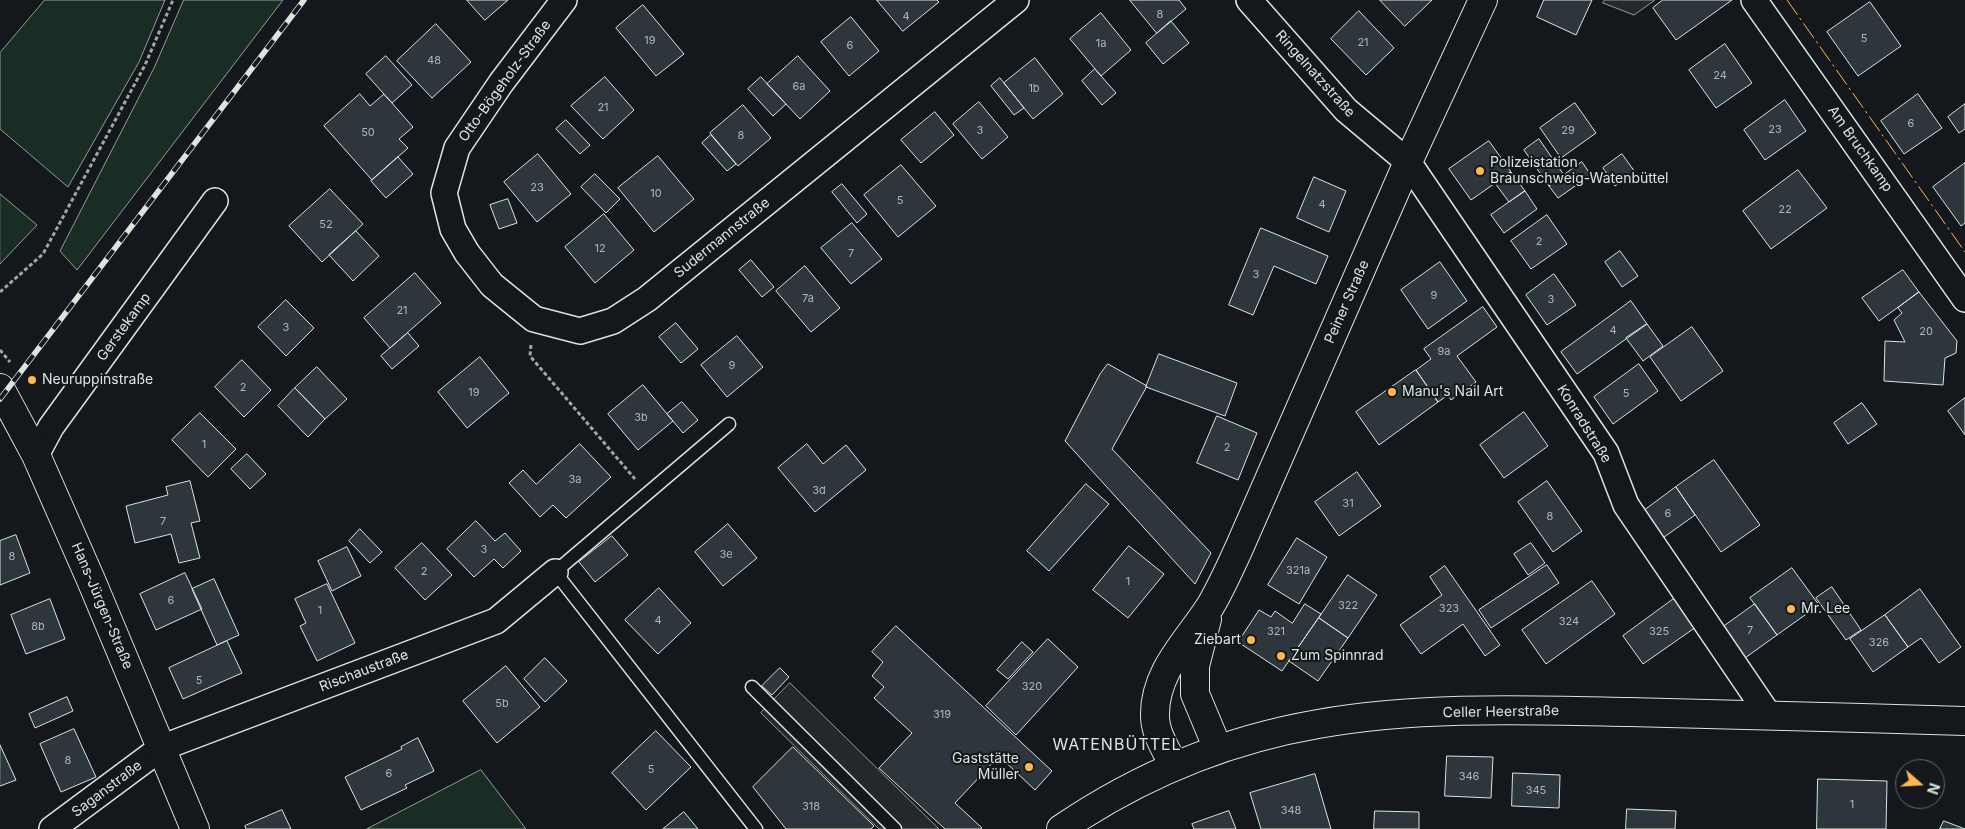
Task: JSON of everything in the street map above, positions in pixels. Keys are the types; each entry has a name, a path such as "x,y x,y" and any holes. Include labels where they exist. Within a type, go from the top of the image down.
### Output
{"main road":[{"name":"Peiner Straße","path":"1174,766 1158,734 1155,717 1158,690 1179,648 1211,604 1240,546 1408,162 1483,0"},
{"name":"Hans-Jürgen-Straße","path":"0,388 36,454 195,829"},
{"name":"Peiner Straße","path":"1211,604 1195,666 1195,694 1218,749"},
{"name":"Celler Heerstraße","path":"1061,829 1093,807 1133,785 1174,766 1218,749 1271,734 1317,724 1407,714 1508,710 1768,714 1965,721"}],"street":[{"name":"Otto-Bögeholz-Straße","path":"444,193 458,148 501,83 564,0"},
{"name":"Sudermannstraße","path":"444,193 453,229 467,253 492,285 534,319 580,331 613,321 640,303 1016,0"},
{"name":"Ringelnatzstraße","path":"1249,0 1346,110 1408,162"},
{"name":"Am Bruchkamp","path":"1754,0 1965,299"},
{"name":"Konradstraße","path":"1408,162 1606,453 1626,505 1768,714"},
{"name":"Gerstekamp","path":"36,454 51,427 215,201"},
{"name":"Rischaustraße","path":"161,748 496,621 555,572"},
{"name":"Saganstraße","path":"52,829 161,748"}],"lane":[{"name":"Rischaustraße","path":"555,572 728,424"},
{"path":"555,572 756,829"},
{"path":"752,687 895,829"}],"path":[{"path":"0,292 43,254 145,65 173,0"},
{"path":"534,319 530,356 646,493"}],"green space":[{"path":"45,0 165,0 139,62 68,187 0,129 0,53"},
{"path":"184,0 283,0 77,270 60,251 154,68"},
{"path":"0,194 37,225 0,264"},
{"path":"481,770 526,829 367,829"}],"shaded area":[{"path":"1605,0 1655,0 1634,15 1603,3"},
{"path":"790,683 939,829 879,829 761,713"}],"building":[{"path":"467,0 508,0 485,20"},
{"path":"877,0 937,0 939,2 903,31"},
{"path":"1130,0 1179,0 1186,9 1157,33"},
{"path":"1380,0 1432,0 1405,26"},
{"path":"1544,0 1592,0 1576,35 1537,17"},
{"path":"1663,0 1732,0 1676,40 1653,8"},
{"path":"1870,2 1901,46 1858,76 1827,32"},
{"path":"643,5 684,54 656,76 616,28"},
{"path":"1359,11 1394,48 1366,75 1331,39"},
{"path":"1101,13 1131,50 1101,76 1070,39"},
{"path":"851,17 879,51 849,76 821,42"},
{"path":"1171,21 1189,43 1163,64 1146,43"},
{"path":"436,24 471,62 432,98 397,61"},
{"path":"1725,44 1752,83 1716,108 1689,70"},
{"path":"386,56 412,85 392,103 366,74"},
{"path":"798,56 830,91 800,119 767,84"},
{"path":"1035,58 1063,94 1033,119 1004,83"},
{"path":"1095,69 1116,93 1102,105 1082,81"},
{"path":"605,77 634,110 603,139 571,106"},
{"path":"761,77 786,104 773,116 748,89"},
{"path":"1000,78 1024,108 1014,115 991,86"},
{"path":"360,94 370,106 384,94 413,127 399,139 408,148 372,180 324,126"},
{"path":"1918,94 1942,128 1904,154 1881,121"},
{"path":"1785,100 1806,131 1765,160 1744,130"},
{"path":"979,102 1008,137 982,159 953,124"},
{"path":"1575,103 1596,133 1561,158 1540,128"},
{"path":"1965,104 1965,129 1959,133 1948,117"},
{"path":"743,105 771,138 738,166 710,133"},
{"path":"935,112 954,135 921,163 901,140"},
{"path":"566,120 590,145 580,154 556,129"},
{"path":"711,135 736,164 727,171 702,143"},
{"path":"1539,139 1564,175 1549,186 1524,150"},
{"name":"Polizeistation Braunschweig-Watenbüttel","path":"1489,141 1511,172 1471,200 1449,169"},
{"path":"538,154 571,194 537,222 504,182"},
{"path":"1622,154 1635,172 1615,186 1603,168"},
{"path":"658,156 694,199 654,232 618,188"},
{"path":"398,157 413,174 386,198 371,181"},
{"path":"1582,162 1591,175 1558,198 1549,186"},
{"path":"1965,163 1965,223 1961,226 1933,187"},
{"path":"901,165 936,206 898,237 864,195"},
{"path":"1798,170 1827,208 1771,249 1743,211"},
{"path":"1511,172 1525,191 1509,202 1495,183"},
{"path":"595,174 620,199 606,213 581,187"},
{"path":"1314,177 1346,191 1329,232 1297,218"},
{"path":"842,184 867,214 857,223 832,192"},
{"path":"330,189 363,224 322,262 289,226"},
{"path":"1525,191 1537,209 1504,233 1491,215"},
{"path":"508,199 517,223 499,229 490,205"},
{"path":"604,214 634,250 595,283 565,247"},
{"path":"1547,215 1567,244 1531,269 1511,241"},
{"path":"852,223 882,259 851,284 821,248"},
{"path":"1261,228 1328,256 1316,284 1274,266 1253,315 1229,305"},
{"path":"356,231 379,256 353,281 329,255"},
{"path":"1620,251 1638,276 1622,287 1605,262"},
{"path":"751,260 774,287 762,297 739,270"},
{"path":"1440,262 1467,301 1428,329 1401,290"},
{"path":"805,266 840,308 811,332 776,291"},
{"path":"1903,270 1919,292 1879,321 1862,298"},
{"path":"415,273 441,303 390,348 364,318"},
{"path":"1554,274 1576,305 1547,325 1526,295"},
{"path":"1919,292 1957,341 1956,353 1945,358 1943,385 1884,381 1885,341 1905,342 1894,320 1902,313 1898,308"},
{"path":"286,300 314,328 286,356 258,327"},
{"path":"1631,301 1647,324 1577,374 1561,352"},
{"path":"1483,307 1497,327 1457,356 1476,382 1451,400 1448,395 1438,402 1416,370 1431,359 1424,349"},
{"path":"676,323 698,349 681,363 659,337"},
{"path":"1647,324 1663,346 1643,361 1626,338"},
{"path":"1692,327 1723,371 1681,401 1650,357"},
{"path":"408,333 419,346 392,369 381,356"},
{"path":"737,336 763,367 727,397 701,365"},
{"path":"1159,354 1237,383 1225,416 1146,387"},
{"path":"480,357 509,393 467,428 438,392"},
{"path":"242,360 271,390 244,417 215,387"},
{"path":"1108,364 1147,386 1112,449 1211,553 1195,584 1065,441 1100,374"},
{"path":"1639,364 1658,391 1613,424 1594,397"},
{"path":"317,367 347,399 325,419 295,388"},
{"path":"1416,370 1438,402 1379,445 1356,412"},
{"path":"643,385 673,421 638,450 608,414"},
{"path":"295,388 325,419 308,437 278,406"},
{"path":"1965,398 1965,435 1948,411"},
{"path":"682,402 698,420 683,433 667,414"},
{"path":"1862,403 1877,424 1848,444 1834,423"},
{"path":"1524,412 1548,446 1504,478 1480,445"},
{"path":"200,413 236,449 208,477 172,440"},
{"path":"1217,416 1257,433 1238,480 1197,463"},
{"path":"580,444 611,477 566,518 553,505 540,517 509,483 523,470 536,484"},
{"path":"807,444 823,464 846,445 866,470 815,512 778,468"},
{"path":"247,454 266,474 250,489 231,469"},
{"path":"1714,460 1760,525 1721,552 1676,487"},
{"path":"1357,472 1381,506 1339,536 1315,502"},
{"path":"190,481 200,521 191,523 200,558 179,563 171,534 135,543 126,506 168,495 166,487"},
{"path":"1547,481 1582,531 1553,552 1518,502"},
{"path":"1086,484 1109,504 1049,571 1027,551"},
{"path":"1676,487 1695,515 1660,540 1641,513"},
{"path":"476,521 495,541 505,533 521,551 503,568 494,559 474,577 447,549"},
{"path":"728,524 757,558 723,586 695,552"},
{"path":"360,529 382,552 370,563 349,541"},
{"path":"16,535 30,573 0,585 0,541"},
{"path":"612,536 628,555 595,582 579,562"},
{"path":"1297,538 1327,557 1299,604 1268,585"},
{"path":"422,543 452,575 425,600 395,568"},
{"path":"1531,543 1545,563 1528,575 1514,554"},
{"path":"1129,546 1164,574 1128,618 1093,590"},
{"path":"347,547 361,576 332,591 318,561"},
{"path":"1547,565 1559,583 1491,628 1479,610"},
{"path":"1445,566 1500,645 1485,656 1463,624 1421,654 1400,625 1442,595 1430,577"},
{"path":"1792,568 1819,605 1777,635 1750,598"},
{"path":"185,573 202,609 156,630 140,594"},
{"path":"1348,575 1377,595 1348,638 1319,618"},
{"path":"214,579 239,635 217,645 192,589"},
{"path":"1592,581 1615,614 1546,664 1522,630"},
{"path":"327,584 355,643 317,661 300,626 306,623 295,599"},
{"path":"1832,587 1861,630 1846,640 1816,598"},
{"path":"659,588 691,623 658,654 625,620"},
{"path":"1920,589 1961,647 1939,663 1921,638 1908,647 1885,615"},
{"path":"1675,598 1696,627 1643,664 1623,636"},
{"path":"50,599 65,639 26,654 11,615"},
{"path":"1305,604 1321,614 1282,671 1238,642 1259,610 1271,617 1275,611 1292,623"},
{"path":"1755,604 1777,635 1745,658 1723,627"},
{"path":"1885,615 1908,647 1873,672 1850,639"},
{"path":"1319,618 1348,638 1318,681 1289,661"},
{"path":"896,626 1052,771 1035,790 999,756 955,803 982,828 980,829 945,829 879,768 912,733 874,698 884,687 872,676 883,662 872,652"},
{"path":"1048,639 1078,667 1016,735 986,706"},
{"path":"227,641 242,673 183,699 169,668"},
{"path":"1022,642 1033,652 1008,679 997,670"},
{"path":"545,658 567,681 545,702 524,679"},
{"path":"506,666 540,707 497,743 463,701"},
{"path":"780,668 789,677 772,695 762,686"},
{"path":"67,697 73,711 35,728 29,714"},
{"path":"74,729 96,777 61,792 40,744"},
{"path":"656,731 691,767 646,810 612,773"},
{"path":"418,738 434,771 405,785 407,788 361,810 345,777 402,749 401,747"},
{"path":"0,745 16,780 0,786"},
{"path":"793,747 874,826 871,829 786,829 753,787"},
{"path":"1447,756 1493,757 1491,798 1445,796"},
{"path":"1513,773 1560,775 1559,808 1512,806"},
{"path":"1315,774 1331,829 1261,829 1250,793"},
{"path":"1818,779 1887,781 1886,829 1817,829"},
{"path":"1627,809 1676,811 1675,829 1626,829"},
{"path":"282,810 291,829 246,829 245,826"},
{"path":"1229,811 1236,829 1194,829 1192,824"},
{"path":"1375,811 1419,812 1419,829 1374,829"},
{"path":"684,812 698,829 663,829"},
{"path":"1944,821 1965,829 1940,829"}],"railway":[{"path":"0,399 304,0"}],"power":[{"path":"1787,0 1965,252"}],"place":[{"name":"Polizeistation Braunschweig-Watenbüttel","path":"1480,171"},
{"name":"Neuruppinstraße","path":"32,380"},
{"name":"Manu's Nail Art","path":"1392,392"},
{"name":"Mr. Lee","path":"1791,609"},
{"name":"Ziebart","path":"1251,640"},
{"name":"Zum Spinnrad","path":"1281,656"},
{"name":"Gaststätte Müller","path":"1029,767"}],"district":[{"name":"WATENBÜTTEL","path":"1117,745"}]}
